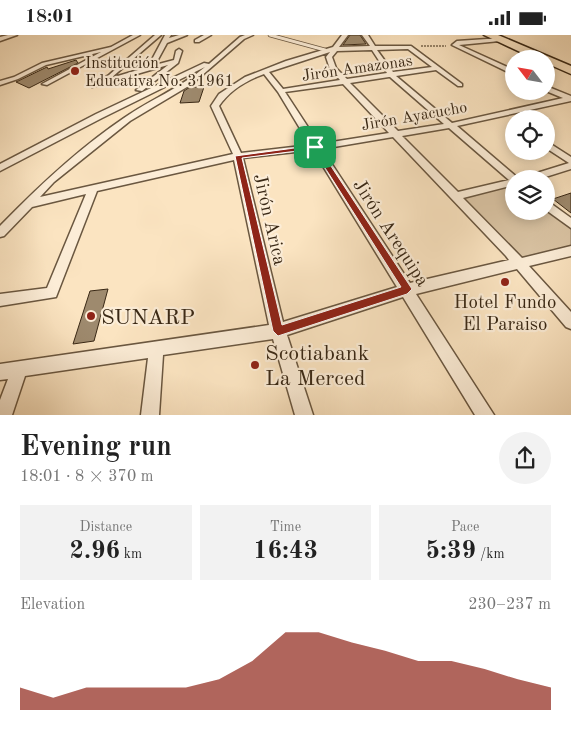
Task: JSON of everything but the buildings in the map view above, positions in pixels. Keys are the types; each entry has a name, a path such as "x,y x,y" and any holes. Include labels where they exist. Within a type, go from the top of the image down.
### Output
{"highway":[{"path":"495,37 525,50"},
{"path":"555,63 571,70"}],"street":[{"path":"0,39 14,35"},
{"path":"0,83 16,78 44,64 110,48 137,35"},
{"path":"158,35 111,76 94,86 175,61"},
{"path":"150,69 168,35"},
{"path":"163,42 184,35"},
{"path":"198,41 208,35"},
{"path":"0,233 51,180 127,119 190,83 242,39 250,35"},
{"path":"344,35 329,49 329,57 333,69 344,83 519,264 571,322"},
{"path":"365,35 392,76 452,125 505,173"},
{"path":"455,45 457,43 495,37"},
{"path":"455,45 505,69"},
{"path":"409,47 460,85"},
{"name":"Jirón Arica","path":"304,415 278,331 238,156 215,106 222,96 247,78 329,49 409,47"},
{"path":"45,84 102,55 110,48"},
{"path":"110,111 166,72 175,61 179,51"},
{"path":"0,168 110,111 223,56"},
{"name":"Jirón Amazonas","path":"281,91 436,68"},
{"name":"Jirón Arequipa","path":"265,71 281,91 485,415"},
{"path":"555,92 570,99"},
{"name":"Jirón Ayacucho","path":"27,204 238,156 315,147 452,125 570,99"},
{"path":"501,113 505,116"},
{"path":"555,150 571,161"},
{"path":"555,171 571,166"},
{"path":"454,196 505,183"},
{"path":"0,300 51,293 93,189"},
{"path":"555,211 571,224"},
{"path":"0,372 278,331 407,289 571,251"},
{"path":"150,415 156,349"},
{"path":"3,415 20,369"}],"lane":[{"path":"270,35 329,49"}],"path":[{"path":"409,47 455,45"}],"shaded area":[{"path":"505,184 505,220 555,220 555,211 571,224 571,251 519,264 455,196"}],"place":[{"name":"Institución Educativa No. 31961","path":"75,71"},
{"name":"Hotel Fundo El Paraiso","path":"505,282"},
{"name":"SUNARP","path":"91,316"},
{"name":"Scotiabank La Merced","path":"255,365"}],"route":[{"path":"315,147 407,289 278,331 238,156 315,147"}]}
